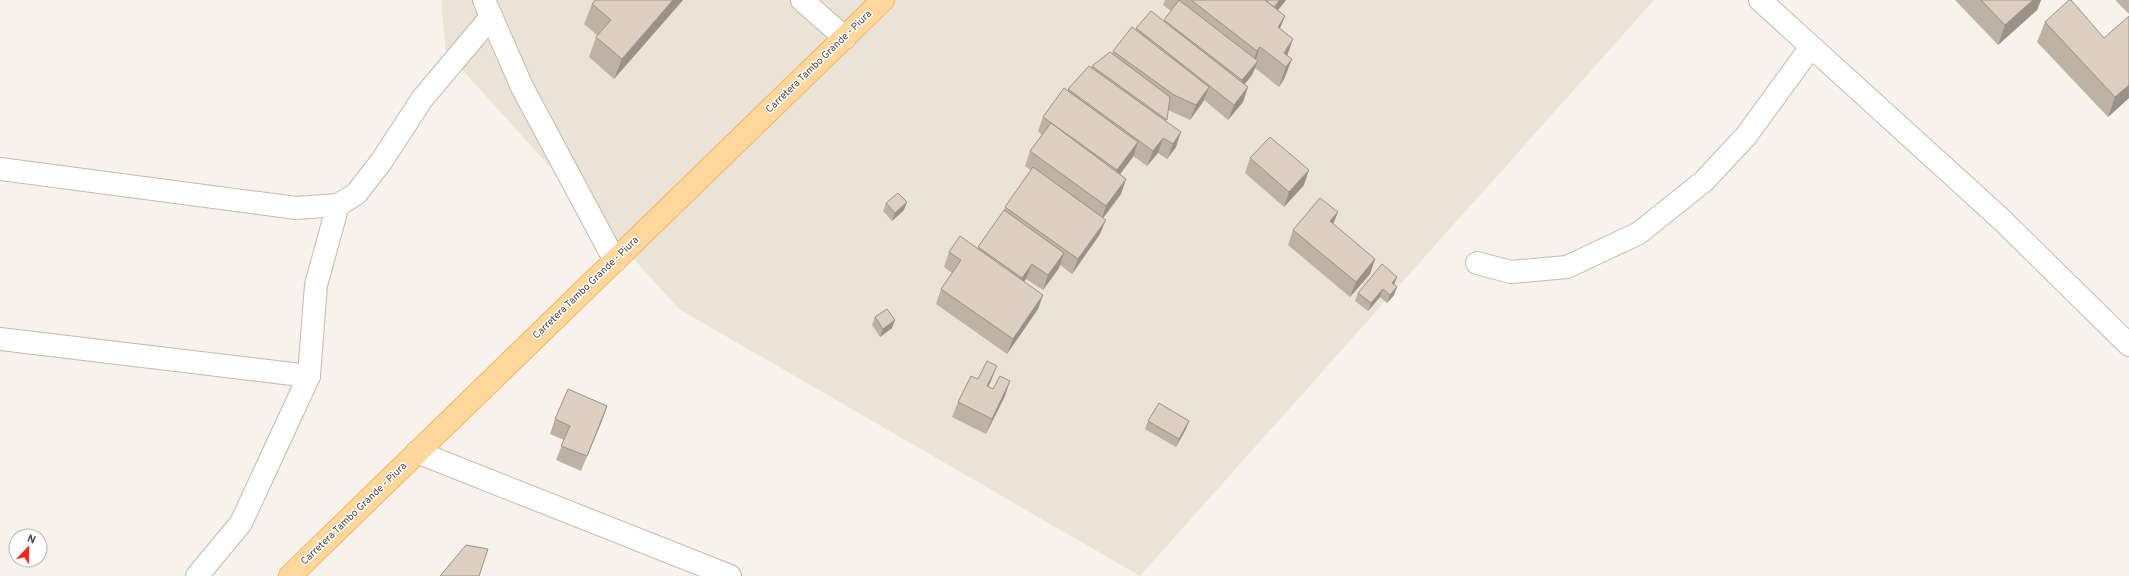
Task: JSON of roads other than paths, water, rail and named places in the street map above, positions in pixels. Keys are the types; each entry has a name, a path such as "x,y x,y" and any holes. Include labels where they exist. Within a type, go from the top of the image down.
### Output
{"main road":[{"name":"Carretera Tambo Grande - Piura","path":"290,576 883,0"}],"street":[{"path":"802,0 845,38"},
{"path":"1760,0 2000,219 2129,345"},
{"path":"0,169 296,208 338,205 356,194 381,162 422,99 487,8"},
{"path":"487,8 522,87 615,261"},
{"path":"1477,263 1511,272 1567,267 1639,233 1704,181 1746,136 1811,46"},
{"path":"197,576 241,523 309,376 316,285 338,205"},
{"path":"0,339 309,376"},
{"path":"417,452 730,576"}]}
